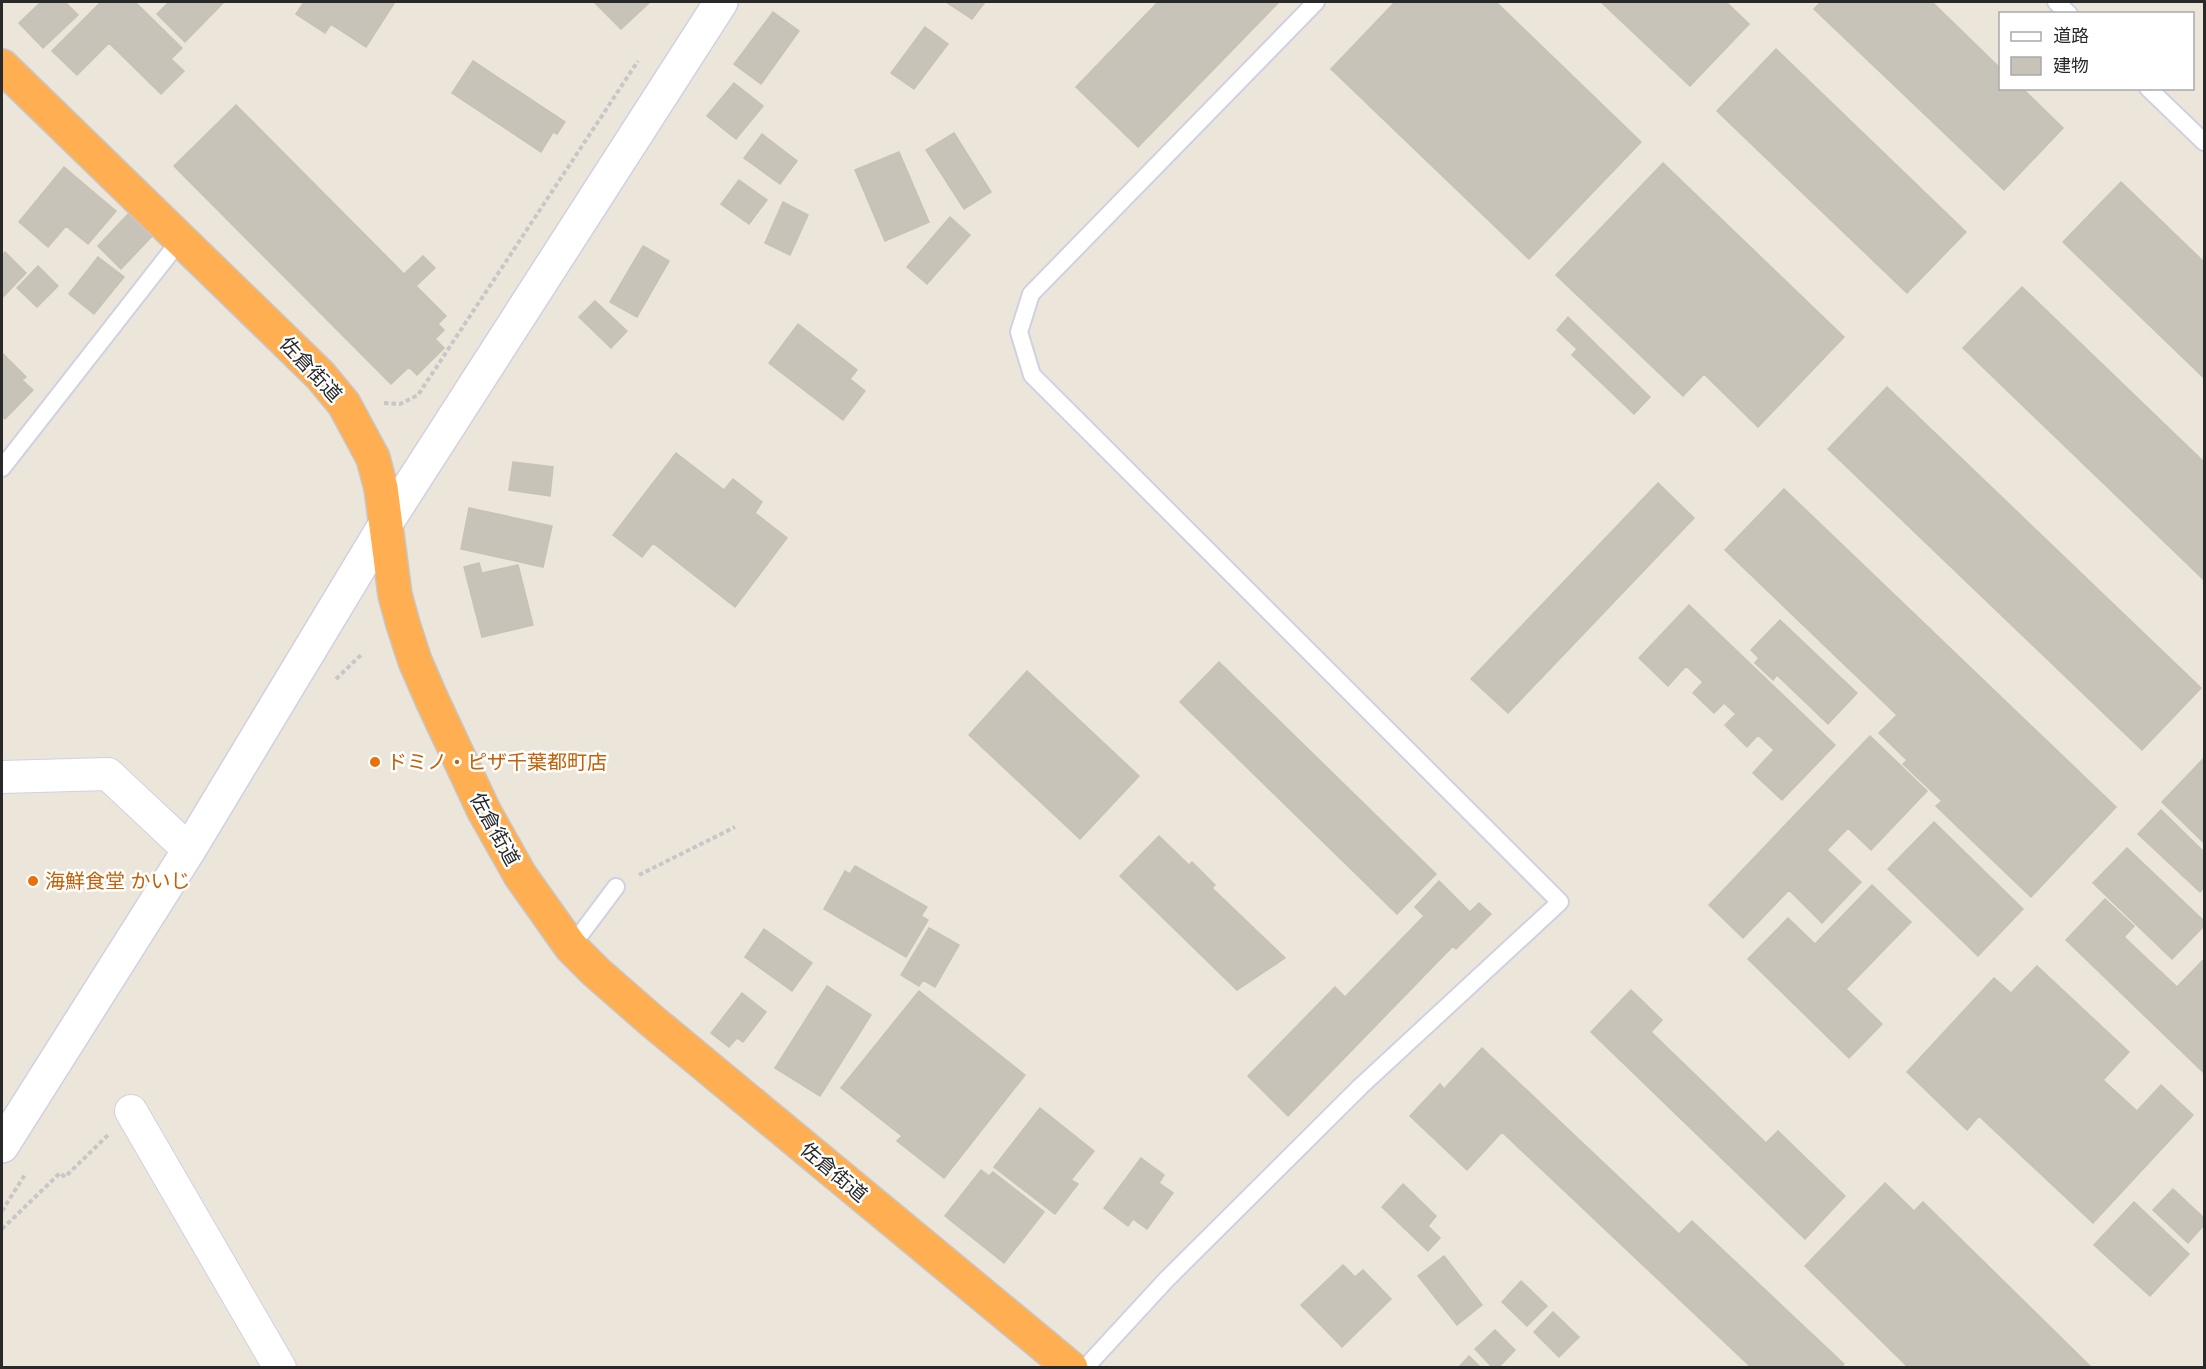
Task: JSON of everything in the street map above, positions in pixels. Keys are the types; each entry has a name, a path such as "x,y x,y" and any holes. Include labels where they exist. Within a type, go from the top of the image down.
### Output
{"highway":[{"name":"佐倉街道","path":"2,66 320,375 344,404 373,458 381,488 396,595 415,661 484,811 520,875 571,947 652,1021 1071,1368"}],"street":[{"path":"2,1146 189,850 385,525 721,2"},
{"path":"2,777 108,774 189,850"},
{"path":"131,1110 280,1368"}],"lane":[{"path":"1085,1368 1166,1280 1361,1086 1560,902 1032,375 1020,333 1031,294 1316,2"},
{"path":"2150,90 2205,142"},
{"path":"2,468 181,240"},
{"path":"571,947 616,887"}],"path":[{"path":"383,403 400,404 418,395 639,61"},
{"path":"616,887 735,827"},
{"path":"2,1229 60,1173 65,1177 131,1110"}],"building":[{"path":"41,2 65,2 78,15 43,48 19,23"},
{"path":"101,2 135,2 182,48 171,59 184,71 161,94 109,43 77,75 52,51"},
{"path":"169,2 224,2 185,42 157,14"},
{"path":"304,2 395,2 366,47 331,24 325,33 296,14"},
{"path":"594,2 650,2 621,29"},
{"path":"946,2 985,2 972,19"},
{"path":"1158,2 1279,2 1138,147 1076,87"},
{"path":"1395,2 1496,2 1641,142 1529,259 1331,69"},
{"path":"1601,2 1726,2 1749,24 1690,86"},
{"path":"1821,2 1932,2 1999,67 1999,90 2024,90 2063,128 2004,190 1814,9"},
{"path":"773,12 799,31 761,84 734,64"},
{"path":"925,27 948,44 914,89 891,73"},
{"path":"1776,49 1966,232 1907,293 1717,111"},
{"path":"473,61 565,122 557,134 553,132 541,152 452,93"},
{"path":"734,83 763,106 736,139 707,116"},
{"path":"236,105 404,274 423,256 435,268 416,286 446,316 438,324 444,330 435,339 444,348 417,375 409,367 391,384 174,166"},
{"path":"954,133 991,192 964,209 926,150"},
{"path":"762,134 797,161 780,184 744,158"},
{"path":"899,152 929,222 885,241 855,170"},
{"path":"1663,163 1844,337 1758,427 1704,374 1683,396 1556,275"},
{"path":"64,167 116,211 88,244 66,226 48,247 19,222"},
{"path":"739,180 767,200 749,224 721,204"},
{"path":"2121,182 2204,262 2204,378 2063,242"},
{"path":"783,202 808,215 790,255 765,243"},
{"path":"130,212 154,234 121,269 98,246"},
{"path":"950,217 970,235 927,284 907,267"},
{"path":"643,246 669,261 637,317 610,302"},
{"path":"5,252 26,273 2,298 2,256"},
{"path":"98,257 124,277 94,314 69,294"},
{"path":"38,266 58,286 37,307 17,288"},
{"path":"2022,287 2204,462 2204,580 1963,348"},
{"path":"595,301 627,331 611,348 579,317"},
{"path":"1568,317 1650,397 1634,414 1572,355 1577,349 1557,330"},
{"path":"798,324 857,370 850,379 865,391 843,420 769,363"},
{"path":"2,353 26,377 22,380 33,390 5,419 2,416"},
{"path":"1887,387 2201,688 2142,750 1828,449"},
{"path":"676,453 724,490 733,479 762,502 755,513 787,538 735,607 653,543 642,557 613,535"},
{"path":"513,462 553,467 550,496 509,490"},
{"path":"1658,483 1694,518 1508,713 1471,679"},
{"path":"1784,489 2116,807 2031,897 1936,806 1942,801 1903,764 1907,760 1879,733 1897,715 1725,550"},
{"path":"469,508 552,526 543,567 461,549"},
{"path":"479,563 482,573 518,565 533,625 482,637 464,567"},
{"path":"1689,605 1835,745 1782,800 1753,773 1774,750 1758,735 1747,747 1725,725 1736,714 1724,703 1714,713 1693,693 1703,682 1686,666 1668,686 1639,658"},
{"path":"1780,620 1857,693 1828,724 1777,675 1773,680 1755,663 1759,658 1751,650"},
{"path":"1219,662 1436,874 1397,914 1180,702"},
{"path":"1027,671 1139,776 1080,839 969,735"},
{"path":"1870,736 1927,791 1871,850 1848,828 1827,850 1861,882 1822,923 1789,890 1743,938 1709,905"},
{"path":"2204,758 2204,843 2162,802"},
{"path":"2161,810 2204,852 2204,887 2200,892 2138,834"},
{"path":"1934,822 2023,909 1978,956 1888,869"},
{"path":"1159,836 1189,865 1192,862 1215,885 1212,888 1285,958 1237,990 1120,876"},
{"path":"2127,848 2204,921 2204,926 2172,959 2093,883"},
{"path":"855,866 927,907 921,916 928,920 906,957 824,909 845,871 850,874"},
{"path":"1439,881 1470,912 1479,903 1491,914 1456,949 1453,946 1288,1116 1248,1076 1335,987 1345,997 1424,916 1415,907"},
{"path":"1872,885 1911,922 1846,989 1882,1024 1849,1058 1748,959 1788,918 1815,944"},
{"path":"2105,899 2134,926 2124,937 2177,987 2204,959 2204,1073 2066,940"},
{"path":"929,928 959,945 935,987 923,980 919,986 901,975"},
{"path":"764,929 812,963 792,991 745,957"},
{"path":"2037,966 2129,1052 2103,1080 2137,1111 2161,1085 2193,1115 2093,1223 1979,1116 1967,1130 1907,1072 1994,978 2011,993"},
{"path":"827,986 871,1015 820,1096 775,1068"},
{"path":"1631,990 1662,1020 1651,1032 1766,1143 1778,1131 1845,1196 1805,1239 1591,1032"},
{"path":"919,991 1025,1075 944,1178 897,1141 902,1136 841,1088"},
{"path":"742,993 766,1012 743,1042 737,1038 729,1047 711,1033"},
{"path":"1482,1048 1679,1234 1692,1221 1844,1364 1840,1368 1752,1368 1502,1132 1467,1170 1410,1116 1440,1084 1444,1089"},
{"path":"1040,1108 1094,1151 1071,1180 1078,1184 1055,1214 994,1167"},
{"path":"1141,1158 1164,1175 1159,1183 1173,1193 1147,1229 1133,1219 1128,1226 1104,1208"},
{"path":"981,1170 989,1176 993,1172 1044,1212 1004,1263 945,1216"},
{"path":"1885,1183 1914,1211 1923,1202 2092,1368 1909,1368 1805,1266"},
{"path":"1403,1184 1436,1216 1428,1226 1440,1238 1428,1251 1382,1207"},
{"path":"2173,1189 2204,1218 2204,1225 2188,1243 2153,1210"},
{"path":"2134,1202 2189,1254 2150,1296 2094,1245"},
{"path":"1444,1256 1482,1305 1457,1325 1418,1276"},
{"path":"1343,1265 1355,1277 1363,1270 1391,1299 1342,1347 1301,1305"},
{"path":"1521,1281 1547,1306 1527,1326 1502,1302"},
{"path":"1553,1312 1579,1337 1559,1357 1534,1332"},
{"path":"1495,1330 1515,1350 1498,1368 1493,1368 1475,1349"},
{"path":"1469,1356 1481,1368 1458,1368"}],"place":[{"name":"ドミノ・ピザ千葉都町店","path":"375,762"},
{"name":"海鮮食堂 かいじ","path":"33,881"}]}
